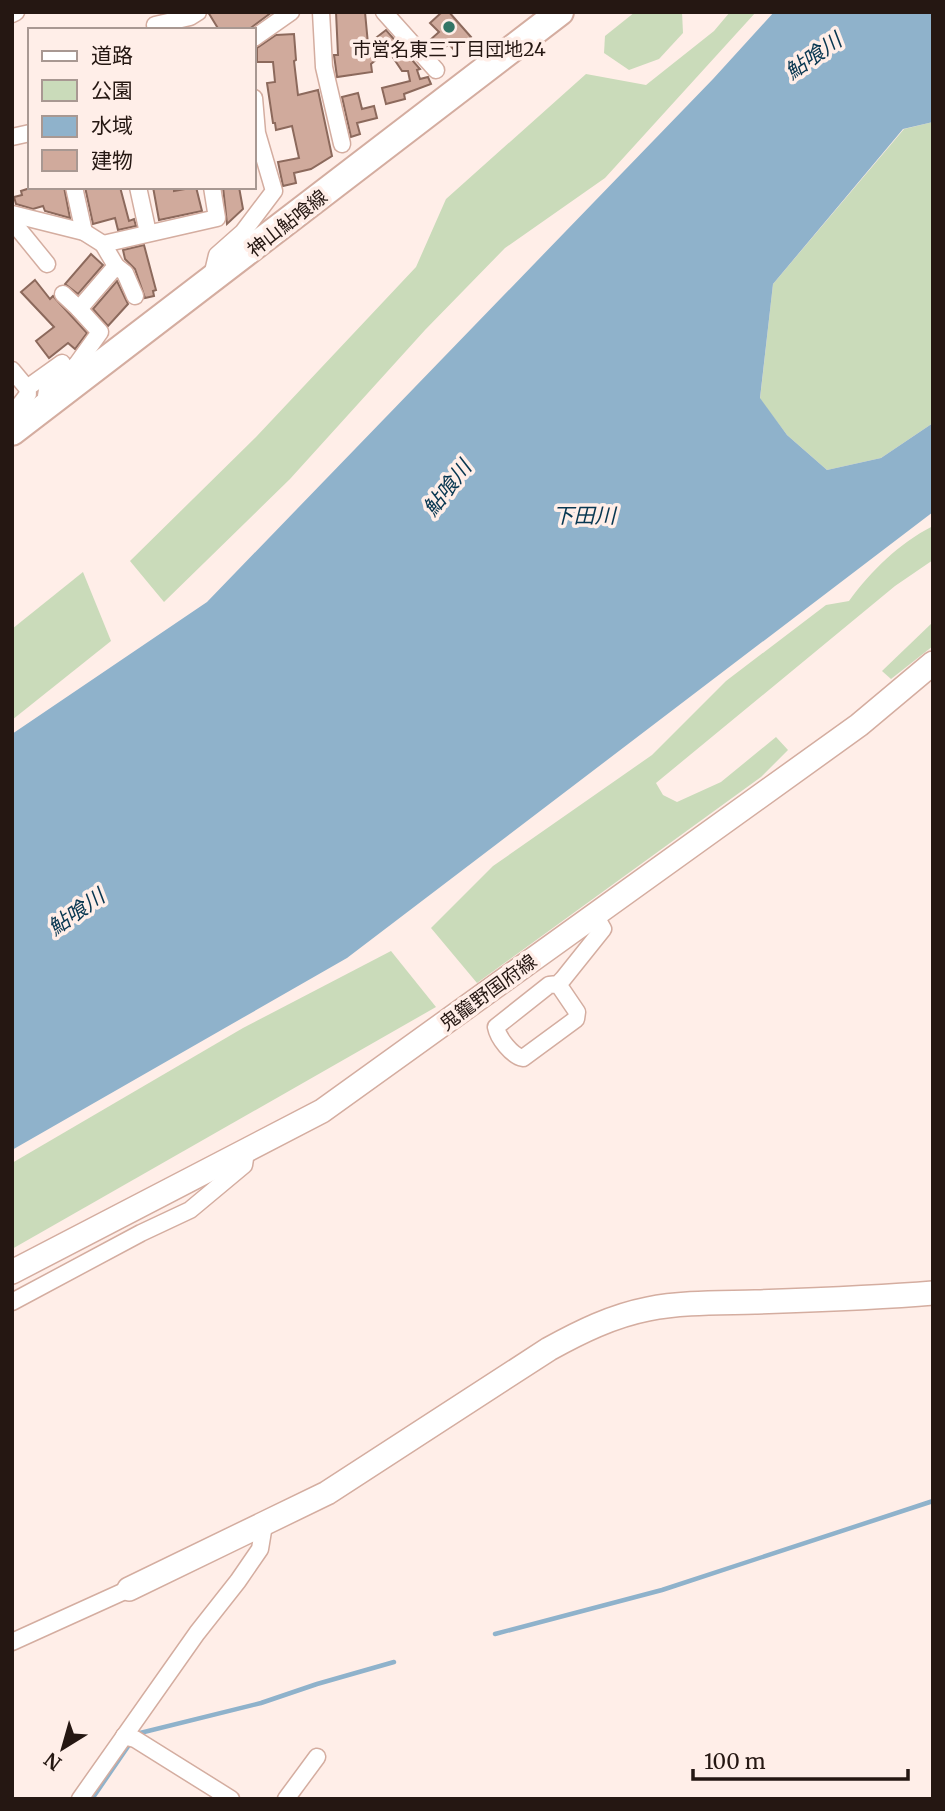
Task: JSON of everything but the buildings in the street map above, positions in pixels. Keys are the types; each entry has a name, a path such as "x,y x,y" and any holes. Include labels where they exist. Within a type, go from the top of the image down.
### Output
{"main road":[{"name":"神山鮎喰線","path":"12,432 560,12"},
{"name":"鬼籠野国府線","path":"12,1272 322,1111 859,725 933,663"},
{"path":"129,1590 327,1493 584,1329 646,1309 678,1304 933,1293"}],"street":[{"path":"155,25 190,17 198,12"},
{"path":"256,37 291,12"},
{"path":"321,12 324,67 342,144"},
{"path":"384,12 436,70"},
{"path":"211,281 217,255 243,232 274,191 256,133"},
{"path":"74,189 83,232"},
{"path":"138,189 148,233"},
{"path":"103,244 217,218 212,189"},
{"path":"12,214 83,232 103,244 116,266 125,273 135,296"},
{"path":"12,221 47,264"},
{"path":"79,309 116,266"},
{"path":"44,408 47,390 77,364 100,332 63,293"},
{"path":"27,388 62,363"},
{"path":"12,370 27,388 28,394 12,415"},
{"path":"558,984 577,1012 576,1019 523,1058 517,1057 497,1034 496,1027 549,985 558,984 603,929 595,915"},
{"path":"12,1302 190,1210 244,1165 246,1152"},
{"path":"80,1799 260,1549 264,1525"},
{"path":"12,1642 129,1590"},
{"path":"124,1737 135,1740 231,1799"},
{"path":"286,1799 317,1757"}],"green space":[{"path":"635,12 682,12 683,33 659,59 629,70 604,53 605,36"},
{"path":"730,12 756,12 605,178 505,248 425,330 290,479 164,602 130,561 256,437 416,267 446,199 586,74 646,85 714,31"},
{"path":"933,122 933,423 881,458 827,470 787,435 760,399 773,284 904,129"},
{"path":"933,526 933,560 895,586 656,783 663,795 677,802 721,782 776,737 788,750 761,777 477,983 431,928 493,866 652,755 726,681 826,605 849,601 886,559"},
{"path":"83,572 111,641 12,720 12,629"},
{"path":"933,622 933,646 891,679 882,671"},
{"path":"391,951 436,1007 12,1249 12,1163 243,1028"}],"water":[{"name":"下田川","path":"774,12 933,12 933,122 903,129 773,284 760,398 787,435 827,470 881,458 933,423 933,512 347,958 12,1150 12,734 207,602 713,79"}],"waterway":[{"path":"495,1634 662,1590 933,1501"},
{"path":"136,1734 261,1703 394,1662"},
{"path":"92,1799 129,1745"}],"place":[{"name":"市営名東三丁目団地24","path":"449,27"}],"water label":[{"name":"鮎喰川","path":"813,56"},
{"name":"鮎喰川","path":"447,488"},
{"name":"鮎喰川","path":"76,912"}]}
